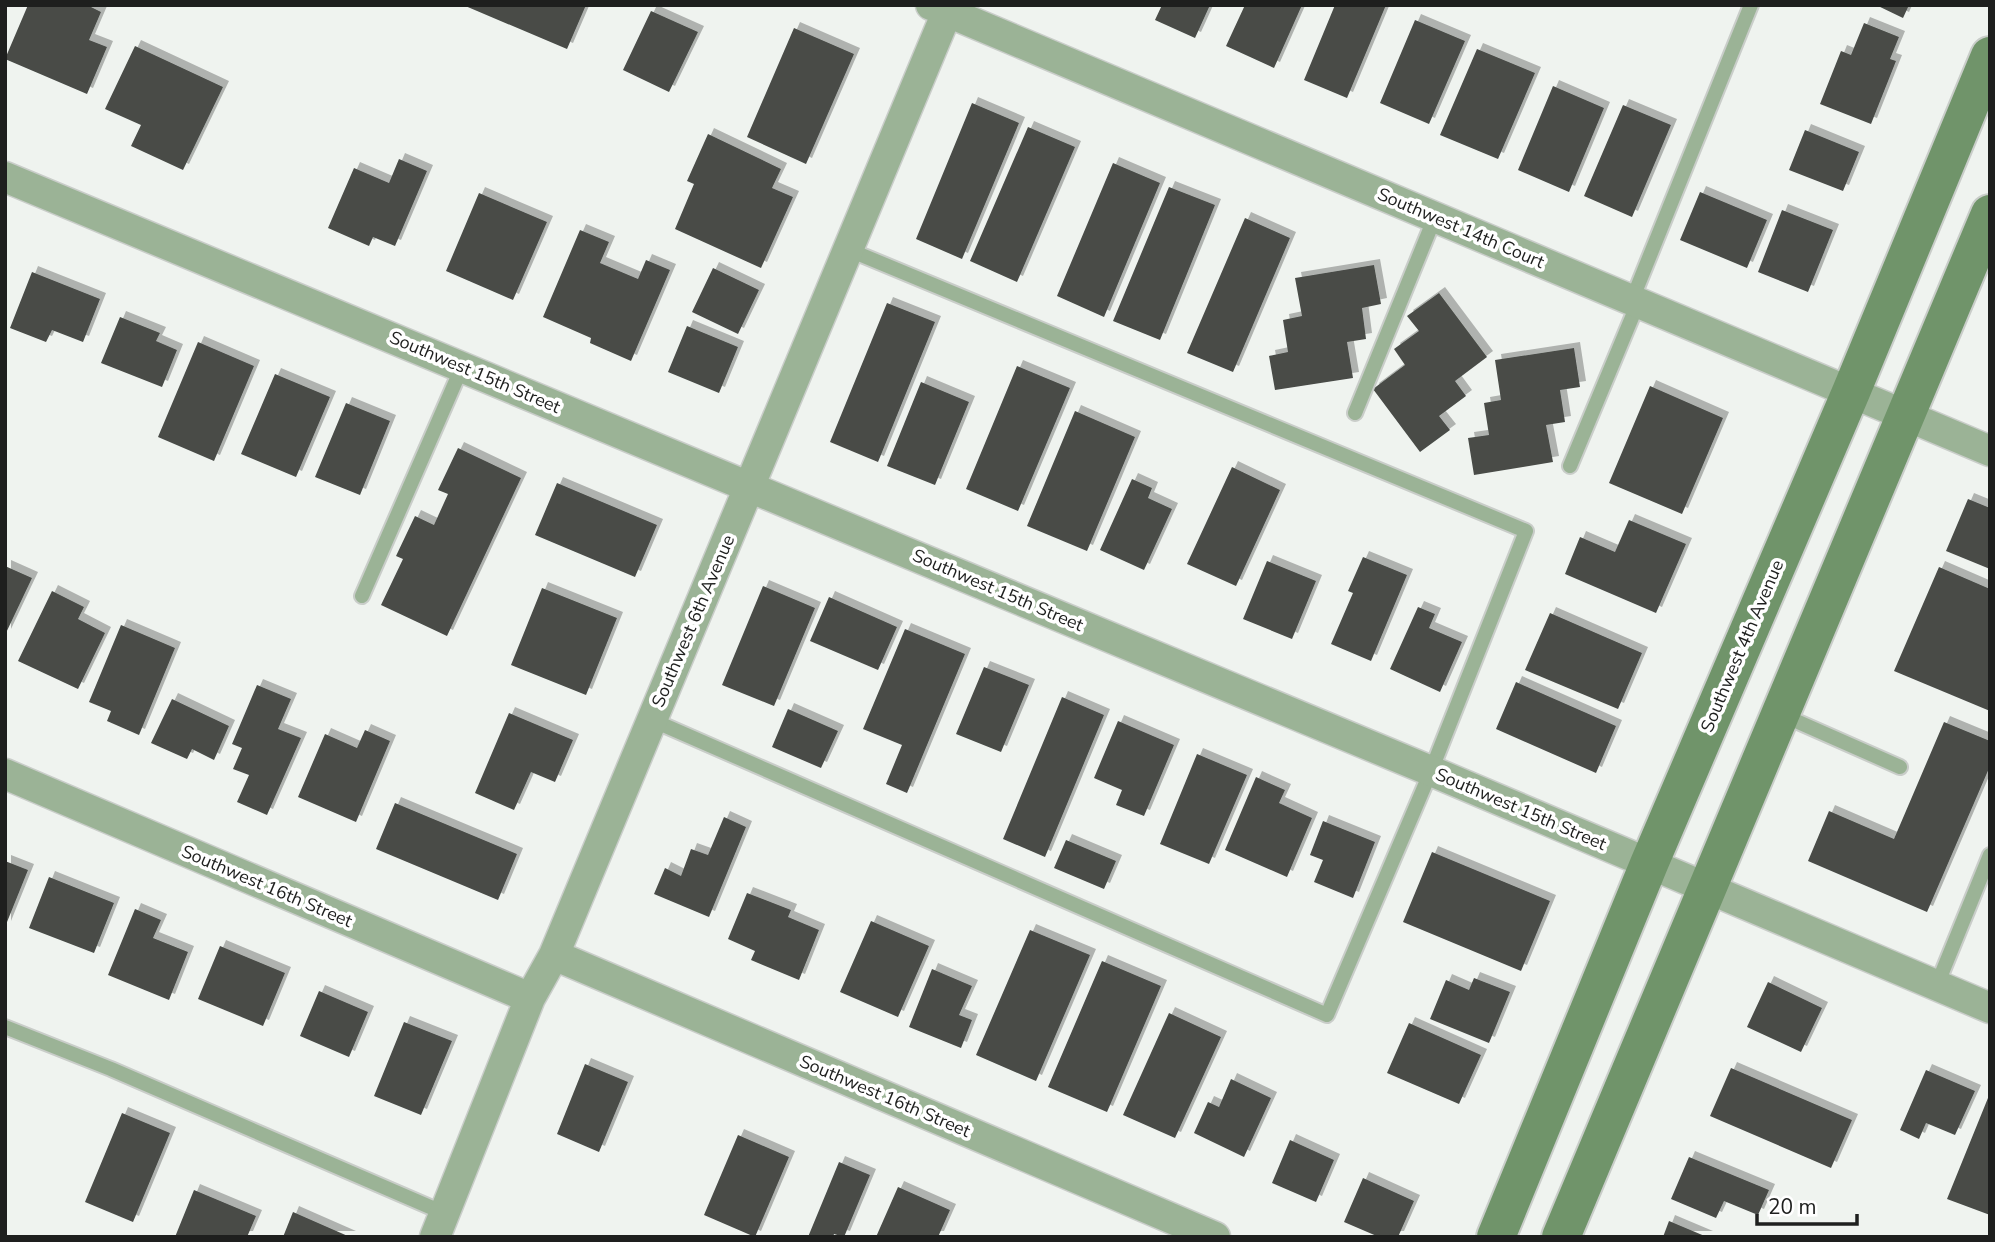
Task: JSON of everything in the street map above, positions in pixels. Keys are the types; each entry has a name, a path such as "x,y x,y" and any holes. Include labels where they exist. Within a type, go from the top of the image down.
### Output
{"main road":[{"name":"Southwest 4th Avenue","path":"1496,1237 1649,864 1851,392 1990,56"},
{"path":"1561,1237 1990,214"}],"street":[{"name":"Southwest 14th Court","path":"943,7 1990,451"},
{"name":"Southwest 6th Avenue","path":"439,1225 530,998 554,956 749,486 943,7"},
{"name":"Southwest 15th Street","path":"5,177 1990,1007"},
{"name":"Southwest 16th Street","path":"5,774 530,998"},
{"name":"Southwest 16th Street","path":"554,956 1215,1237"}],"lane":[{"path":"1570,466 1751,5"},
{"path":"1355,413 1434,217"},
{"path":"652,720 1327,1015 1431,771 1526,531 847,249"},
{"path":"362,596 462,367"},
{"path":"1779,714 1900,766"},
{"path":"1937,985 1990,855"},
{"path":"5,1027 111,1069 439,1225"}],"building":[{"path":"28,5 87,5 101,12 89,40 107,47 87,94 5,59"},
{"path":"463,5 586,5 567,49"},
{"path":"1162,5 1210,5 1195,38 1155,20"},
{"path":"1245,5 1302,5 1274,68 1226,46"},
{"path":"1335,5 1386,5 1347,98 1304,80"},
{"path":"1876,5 1909,5 1903,18"},
{"path":"651,11 698,32 669,92 623,70"},
{"path":"1415,20 1465,41 1429,124 1380,103"},
{"path":"1864,23 1899,37 1890,59 1896,61 1871,124 1820,104 1841,51 1851,55"},
{"path":"794,28 854,54 806,164 747,137"},
{"path":"135,46 223,87 183,170 131,146 141,125 105,109"},
{"path":"1477,49 1535,73 1498,159 1440,135"},
{"path":"1553,86 1604,108 1569,192 1518,170"},
{"path":"972,103 1019,123 962,259 916,239"},
{"path":"1623,105 1671,125 1632,217 1584,196"},
{"path":"1028,127 1075,147 1017,282 970,261"},
{"path":"1805,130 1859,152 1843,191 1789,170"},
{"path":"708,134 781,169 772,188 793,197 761,268 675,229 694,184 687,181"},
{"path":"399,159 427,171 395,246 373,237 369,246 328,228 354,168 389,183"},
{"path":"1113,163 1160,183 1104,317 1057,296"},
{"path":"1169,187 1215,205 1160,340 1113,321"},
{"path":"1700,192 1767,220 1747,268 1680,240"},
{"path":"479,193 547,222 513,300 446,271"},
{"path":"1782,210 1833,230 1808,292 1758,272"},
{"path":"1245,218 1290,238 1233,372 1187,353"},
{"path":"580,230 609,242 600,263 638,279 646,260 670,270 631,361 590,343 591,338 543,317"},
{"path":"1374,265 1381,304 1362,308 1366,339 1347,342 1353,378 1275,390 1269,356 1288,352 1283,320 1302,316 1295,278"},
{"path":"713,268 759,290 738,334 692,312"},
{"path":"32,272 100,299 83,342 52,330 46,342 10,328"},
{"path":"1439,293 1487,357 1455,381 1466,396 1439,416 1450,430 1420,452 1373,389 1405,365 1394,349 1419,331 1407,316"},
{"path":"887,303 935,322 878,462 830,442"},
{"path":"120,317 160,333 156,341 177,350 162,387 101,363"},
{"path":"687,326 738,347 719,393 668,372"},
{"path":"198,342 254,366 214,461 158,437"},
{"path":"1574,348 1580,387 1560,390 1565,422 1546,425 1553,462 1474,475 1468,438 1489,435 1484,403 1501,400 1495,360"},
{"path":"1017,366 1070,388 1018,511 966,489"},
{"path":"275,374 330,397 296,477 241,454"},
{"path":"921,382 969,402 935,485 887,466"},
{"path":"1650,386 1723,418 1682,514 1609,483"},
{"path":"346,403 390,421 360,495 315,477"},
{"path":"1075,411 1135,437 1087,551 1027,526"},
{"path":"458,448 521,478 447,636 381,605 403,559 396,556 415,516 434,525 448,494 438,490"},
{"path":"1232,467 1280,490 1236,586 1187,564"},
{"path":"1132,479 1152,488 1148,498 1172,509 1144,570 1100,550"},
{"path":"557,483 657,525 635,577 535,535"},
{"path":"1968,499 1990,508 1990,569 1946,551"},
{"path":"1629,520 1686,544 1656,613 1565,574 1580,537 1615,552"},
{"path":"1363,557 1407,575 1371,661 1331,644 1353,593 1348,591"},
{"path":"1267,561 1316,581 1292,639 1243,619"},
{"path":"5,566 32,578 5,635"},
{"path":"1939,567 1990,589 1990,711 1894,671"},
{"path":"763,586 815,608 774,706 722,685"},
{"path":"542,588 617,618 586,695 511,665"},
{"path":"52,591 84,607 78,619 105,633 78,689 18,661"},
{"path":"829,597 897,627 878,670 810,641"},
{"path":"1418,607 1435,614 1429,628 1462,642 1440,692 1390,669"},
{"path":"1550,613 1642,653 1618,709 1525,670"},
{"path":"121,625 175,648 139,735 107,721 111,711 89,702"},
{"path":"905,629 965,654 907,793 886,784 902,745 863,729"},
{"path":"984,667 1029,685 1001,752 956,734"},
{"path":"1516,682 1616,726 1596,773 1496,729"},
{"path":"257,685 291,699 278,729 301,738 267,815 237,802 249,775 233,769 242,748 232,744"},
{"path":"1062,697 1104,715 1045,857 1003,839"},
{"path":"172,699 229,726 214,760 192,749 187,759 151,743"},
{"path":"788,709 838,731 821,768 772,747"},
{"path":"509,713 573,740 555,782 531,772 514,810 475,793"},
{"path":"1118,721 1174,745 1144,816 1116,805 1122,790 1094,778"},
{"path":"1944,722 1990,741 1990,766 1927,912 1808,861 1829,811 1894,839"},
{"path":"365,730 390,741 356,822 298,797 325,734 357,748"},
{"path":"1197,754 1247,775 1209,864 1160,844"},
{"path":"1256,777 1285,790 1279,803 1312,818 1287,877 1225,850"},
{"path":"395,803 517,854 498,900 376,849"},
{"path":"724,817 746,827 709,917 654,894 665,868 681,876 691,849 708,855"},
{"path":"1323,821 1375,842 1353,898 1314,882 1323,860 1310,855"},
{"path":"1066,840 1116,861 1104,889 1054,868"},
{"path":"1432,852 1550,901 1521,971 1403,922"},
{"path":"5,861 28,870 5,927"},
{"path":"49,877 114,903 94,953 29,928"},
{"path":"747,893 791,910 788,917 819,930 799,980 751,960 755,951 728,939"},
{"path":"135,909 161,920 153,938 188,952 169,1000 108,975"},
{"path":"871,921 929,946 898,1017 840,992"},
{"path":"1030,930 1090,955 1036,1081 976,1055"},
{"path":"220,946 285,973 263,1026 198,999"},
{"path":"1102,961 1161,986 1107,1112 1048,1087"},
{"path":"932,969 972,986 959,1015 972,1020 961,1048 909,1027"},
{"path":"1474,978 1510,992 1489,1043 1430,1019 1446,980 1469,990"},
{"path":"1768,982 1822,1008 1801,1052 1747,1027"},
{"path":"319,991 368,1012 349,1057 300,1036"},
{"path":"1169,1013 1221,1037 1175,1138 1123,1115"},
{"path":"404,1022 452,1041 421,1115 374,1096"},
{"path":"1409,1023 1481,1055 1459,1104 1387,1073"},
{"path":"585,1064 628,1082 599,1152 557,1134"},
{"path":"1731,1068 1852,1120 1831,1168 1710,1116"},
{"path":"1926,1070 1975,1091 1955,1135 1926,1123 1919,1139 1900,1130"},
{"path":"1231,1079 1271,1098 1244,1157 1194,1133 1208,1102 1219,1107"},
{"path":"1990,1093 1990,1215 1947,1199"},
{"path":"122,1113 170,1133 133,1222 85,1202"},
{"path":"738,1135 789,1157 755,1237 704,1215"},
{"path":"1290,1140 1334,1160 1316,1202 1272,1183"},
{"path":"1689,1157 1769,1190 1758,1215 1724,1201 1716,1218 1671,1199"},
{"path":"839,1162 870,1175 844,1237 834,1234 833,1237 808,1237"},
{"path":"1363,1178 1414,1201 1398,1237 1379,1237 1344,1222"},
{"path":"898,1187 950,1210 938,1237 876,1237"},
{"path":"194,1190 256,1216 247,1237 175,1237"},
{"path":"293,1212 350,1237 283,1237"},
{"path":"1669,1221 1707,1237 1663,1237"}]}
